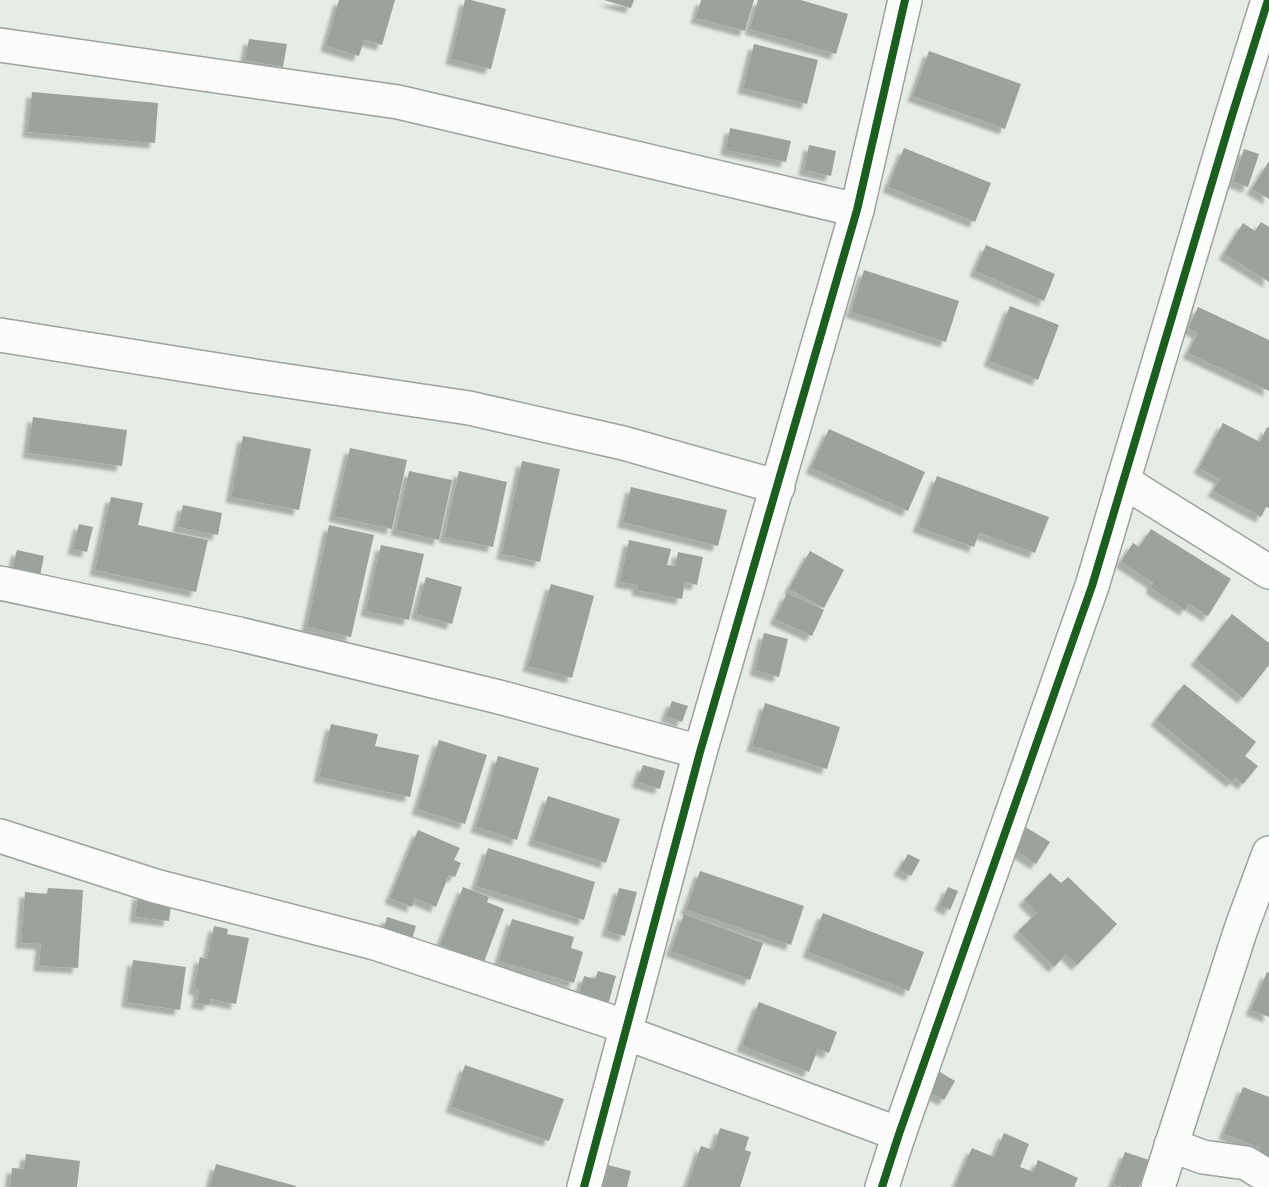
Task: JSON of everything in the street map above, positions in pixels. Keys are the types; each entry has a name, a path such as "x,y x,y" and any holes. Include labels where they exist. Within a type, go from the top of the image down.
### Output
{"street":[{"path":"584,1187 700,752 857,210 905,0"},
{"path":"882,1187 1092,586 1268,0"},
{"path":"0,45 398,102 857,210"},
{"path":"0,335 469,408 623,443 778,487"},
{"path":"1123,481 1269,572"},
{"path":"0,583 262,639 499,697 700,752"},
{"path":"0,836 155,886 375,943 626,1030 899,1134"},
{"path":"1158,1187 1241,929 1269,853"},
{"path":"1171,1145 1203,1157 1246,1163 1269,1177"}],"building":[{"path":"339,0 395,0 382,45 364,40 359,56 326,46"},
{"path":"465,0 506,9 491,69 451,59"},
{"path":"604,0 634,0 631,8"},
{"path":"701,0 754,0 745,31 696,18"},
{"path":"758,0 801,0 848,14 836,54 750,29"},
{"path":"249,39 287,44 283,67 245,60"},
{"path":"754,44 818,60 807,104 743,88"},
{"path":"929,51 1021,84 1005,129 913,96"},
{"path":"32,92 158,103 155,143 28,132"},
{"path":"730,128 791,141 786,162 726,150"},
{"path":"809,145 836,151 831,176 804,170"},
{"path":"904,148 991,183 975,222 888,187"},
{"path":"1244,149 1259,154 1248,187 1233,182"},
{"path":"1269,161 1269,199 1252,189"},
{"path":"1261,222 1269,227 1269,282 1224,254 1243,223 1255,231"},
{"path":"986,245 1055,274 1044,301 975,271"},
{"path":"864,270 959,301 946,342 851,312"},
{"path":"1010,306 1059,325 1038,380 989,361"},
{"path":"1198,307 1269,340 1269,391 1188,353 1198,333 1188,328"},
{"path":"33,417 127,430 122,466 28,453"},
{"path":"1223,423 1260,442 1267,427 1269,428 1269,508 1266,507 1261,517 1213,491 1220,479 1199,468"},
{"path":"829,429 925,472 908,511 811,468"},
{"path":"243,436 311,449 299,510 231,497"},
{"path":"350,448 407,460 392,529 334,516"},
{"path":"522,461 560,469 540,562 502,554"},
{"path":"409,471 452,480 439,540 396,530"},
{"path":"459,471 507,482 493,547 444,537"},
{"path":"937,476 1049,517 1035,553 979,533 974,547 918,527"},
{"path":"631,487 727,510 718,546 623,522"},
{"path":"111,497 143,503 138,525 208,540 196,592 95,570"},
{"path":"183,505 222,513 218,535 178,527"},
{"path":"79,524 93,527 87,552 73,549"},
{"path":"329,525 374,535 351,637 307,627"},
{"path":"1151,529 1231,579 1208,616 1189,604 1185,610 1151,588 1153,583 1121,562 1133,543 1139,547"},
{"path":"629,540 671,549 667,565 675,566 678,552 703,557 697,585 685,582 682,599 637,590 638,585 620,582"},
{"path":"381,545 424,554 409,620 366,611"},
{"path":"17,550 44,556 40,576 12,569"},
{"path":"810,551 844,570 824,608 789,589"},
{"path":"426,577 462,587 452,624 416,614"},
{"path":"551,584 594,596 572,678 528,666"},
{"path":"787,593 824,610 812,636 775,619"},
{"path":"1232,614 1269,643 1269,665 1243,698 1196,660"},
{"path":"764,633 788,639 779,677 755,670"},
{"path":"1184,684 1256,742 1245,756 1258,766 1243,784 1235,778 1232,782 1156,720"},
{"path":"672,701 688,706 682,722 666,716"},
{"path":"765,703 840,727 827,769 752,746"},
{"path":"331,724 378,734 375,746 419,755 410,797 319,777"},
{"path":"439,740 487,755 465,824 417,809"},
{"path":"498,756 539,768 517,840 476,827"},
{"path":"643,765 665,771 660,789 637,782"},
{"path":"548,796 620,819 606,863 533,840"},
{"path":"1022,825 1050,842 1036,864 1009,846"},
{"path":"418,830 460,848 454,860 461,863 455,877 449,875 436,907 415,898 412,907 390,898"},
{"path":"488,848 595,882 584,920 476,886"},
{"path":"908,854 920,860 911,876 899,870"},
{"path":"700,871 804,906 791,945 686,910"},
{"path":"1050,873 1061,883 1068,877 1117,924 1077,965 1066,954 1054,967 1018,931 1037,913 1024,900"},
{"path":"463,887 489,897 487,902 504,909 484,962 440,945"},
{"path":"948,887 958,891 950,910 940,905"},
{"path":"48,888 83,890 78,968 39,966 41,944 21,943 25,892 47,894"},
{"path":"619,888 637,892 625,936 607,931"},
{"path":"138,894 172,898 169,921 135,917"},
{"path":"823,913 924,952 909,991 808,952"},
{"path":"684,914 763,943 750,980 671,951"},
{"path":"387,917 416,926 412,939 383,930"},
{"path":"512,919 574,937 571,948 583,952 574,983 499,961"},
{"path":"214,926 228,929 227,934 249,938 236,1004 211,999 209,1005 197,1003 199,990 194,989 200,957 207,959"},
{"path":"133,960 186,967 180,1010 127,1002"},
{"path":"598,971 616,976 608,1005 578,997 584,976 595,979"},
{"path":"1267,972 1269,973 1269,1017 1251,1010"},
{"path":"759,1002 837,1032 829,1053 818,1049 809,1072 742,1046"},
{"path":"465,1065 564,1099 549,1141 451,1107"},
{"path":"940,1072 955,1081 944,1100 928,1092"},
{"path":"1243,1087 1269,1097 1269,1163 1256,1158 1261,1148 1224,1134"},
{"path":"720,1128 749,1137 745,1150 751,1152 740,1187 687,1187 701,1146 713,1150"},
{"path":"1004,1133 1029,1144 1020,1167 1033,1172 1038,1160 1078,1178 1074,1187 955,1187 972,1148 994,1157"},
{"path":"1125,1152 1149,1160 1139,1187 1122,1187 1113,1184"},
{"path":"26,1154 80,1161 77,1187 10,1187 12,1168 24,1169"},
{"path":"216,1164 296,1186 296,1187 210,1187"},
{"path":"608,1165 631,1171 627,1187 602,1187"}],"cycle path":[{"path":"584,1187 700,752 857,210 905,0"},
{"path":"882,1187 1092,586 1268,0"}]}
